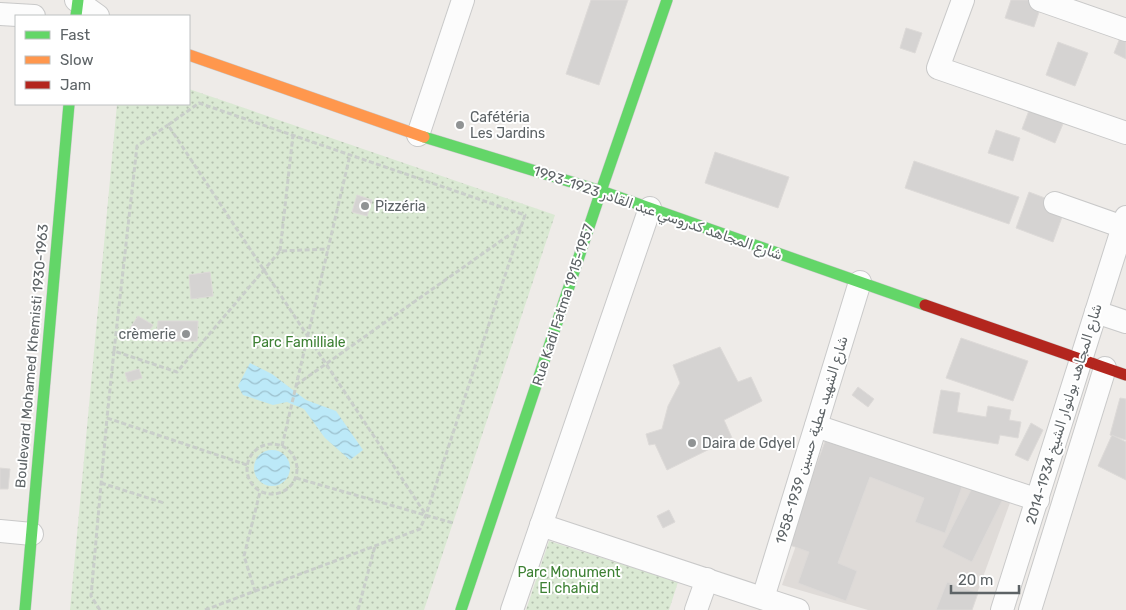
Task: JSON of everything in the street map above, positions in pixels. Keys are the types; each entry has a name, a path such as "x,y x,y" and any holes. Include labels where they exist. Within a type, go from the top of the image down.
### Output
{"street":[{"path":"76,15 77,0"},
{"path":"77,0 97,15"},
{"path":"418,136 463,0"},
{"name":"Rue Kadi Fatma 1915-1957","path":"461,610 667,0"},
{"path":"963,0 938,68 1126,133"},
{"path":"1040,0 1126,30"},
{"path":"0,14 17,15"},
{"name":"شارع المجاهد كدروسي عبد القادر 1923-1993","path":"190,55 418,136 601,191 1116,371"},
{"name":"Boulevard Mohamed Khemisti 1930-1963","path":"25,610 69,105"},
{"path":"1055,203 1124,222"},
{"path":"512,610 650,208"},
{"name":"شارع المجاهد بولنوار الشيخ 1934-2014","path":"1002,610 1124,222"},
{"name":"شارع الشهيد عطية حسين 1939-1958","path":"763,598 860,282"},
{"path":"1096,312 1126,322"},
{"name":"شارع المجاهد بولنوار الشيخ 1934-2014","path":"1030,610 1116,371"},
{"path":"816,426 1038,500"},
{"path":"541,525 798,610"},
{"path":"0,531 32,534"},
{"path":"696,610 707,579"}],"path":[{"path":"100,610 91,596 107,418 137,146 199,103 525,215 420,529 205,610"},
{"path":"168,125 426,515"},
{"path":"114,351 176,372 265,271 280,251 293,135"},
{"path":"282,446 350,155"},
{"path":"296,385 522,225"},
{"path":"280,251 328,249"},
{"path":"107,418 247,465"},
{"path":"274,444 282,446 293,456 297,470 296,478 281,493 267,494 260,492 248,478 247,465 249,458 260,447 274,444"},
{"path":"296,478 453,523"},
{"path":"101,483 164,503"},
{"path":"255,591 244,556 260,492"},
{"path":"358,610 375,546"}],"shaded area":[{"path":"833,441 1011,500 971,610 868,610 782,585"}],"green space":[{"name":"Parc Familliale","path":"190,89 555,215 424,610 70,610 117,105 190,105"},
{"name":"Parc Monument El chahid","path":"549,541 678,582 669,610 526,610"}],"water":[{"path":"250,363 272,374 306,400 336,411 363,450 350,460 325,438 304,409 287,402 273,405 243,395 238,386"},
{"path":"272,450 279,451 285,455 289,461 289,475 285,481 279,485 272,486 265,485 259,481 255,475 254,468 255,461 259,455 265,451"}],"building":[{"path":"591,0 628,0 599,85 566,74"},
{"path":"1011,0 1043,0 1034,27 1005,18"},
{"path":"1126,26 1126,59 1114,53"},
{"path":"906,28 922,33 915,53 900,48"},
{"path":"1058,42 1088,53 1075,86 1046,75"},
{"path":"1033,100 1067,114 1055,143 1022,129"},
{"path":"996,130 1020,138 1013,161 988,153"},
{"path":"715,152 789,177 778,208 705,183"},
{"path":"914,161 1019,197 1009,224 905,188"},
{"path":"1029,192 1066,206 1053,242 1016,228"},
{"path":"357,195 372,200 367,216 352,212"},
{"path":"210,272 213,296 191,299 189,275"},
{"path":"138,316 153,325 144,339 129,330"},
{"path":"158,321 198,321 197,341 157,341"},
{"path":"961,338 1028,361 1013,401 946,378"},
{"path":"720,347 738,382 751,377 762,401 724,420 732,438 667,470 655,444 649,445 646,434 662,429 668,406 680,383 673,365"},
{"path":"139,369 142,378 128,382 125,373"},
{"path":"858,387 874,399 868,407 852,395"},
{"path":"941,390 960,393 957,412 986,417 988,406 1011,410 1009,420 1021,422 1018,438 1000,435 998,444 933,433"},
{"path":"1120,398 1126,399 1126,440 1110,435"},
{"path":"1031,423 1043,430 1028,461 1015,455"},
{"path":"830,428 965,479 945,533 915,522 924,498 870,477 838,563 857,571 846,601 798,583 809,552 787,544"},
{"path":"1112,435 1126,442 1126,480 1098,466"},
{"path":"0,468 10,469 8,489 0,489"},
{"path":"975,482 1004,497 972,562 942,547"},
{"path":"669,510 675,522 663,528 657,516"},
{"path":"947,582 978,593 972,610 936,610"}],"traffic: fast":[{"path":"76,15 78,0"},
{"path":"461,610 667,0"},
{"path":"25,610 69,105"},
{"path":"424,137 601,191 925,305"}],"traffic: slow":[{"path":"190,55 424,137"}],"traffic: jam":[{"path":"925,305 1126,375"}],"place":[{"name":"Cafétéria Les Jardins","path":"460,125"},
{"name":"Pizzéria","path":"365,206"},
{"name":"crèmerie","path":"186,334"},
{"name":"Daira de Gdyel","path":"692,443"}]}
